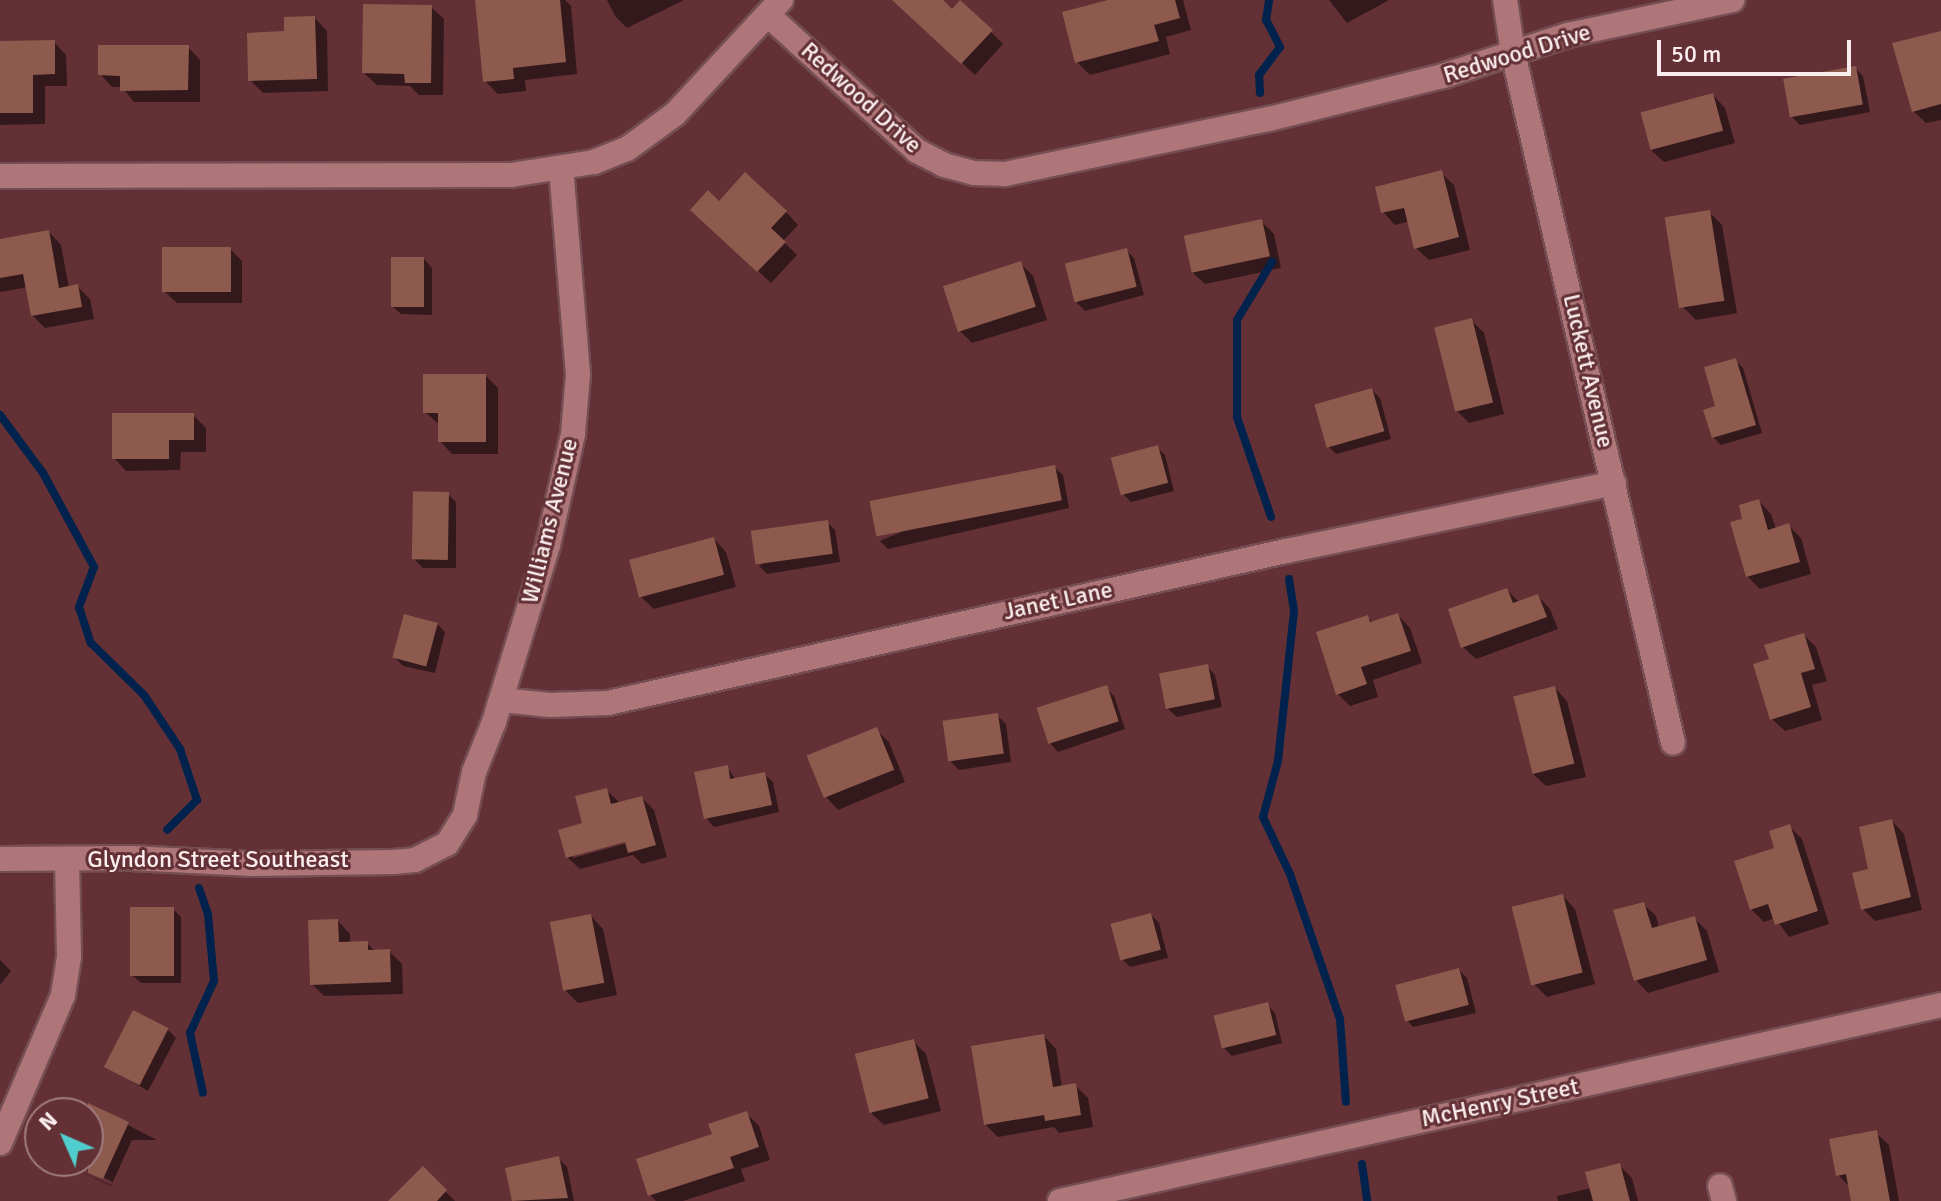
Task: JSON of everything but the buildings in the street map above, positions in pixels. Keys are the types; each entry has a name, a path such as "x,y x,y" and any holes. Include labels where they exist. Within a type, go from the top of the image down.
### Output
{"street":[{"name":"Luckett Avenue","path":"1505,0 1513,53 1673,743"},
{"name":"Redwood Drive","path":"0,176 511,175 594,162 627,149 657,130 774,7 917,151 944,165 974,173 1005,174 1269,119 1443,76 1568,35 1732,0"},
{"name":"Williams Avenue","path":"435,853 447,844 465,815 474,772 501,700 548,545 573,434 577,360 561,169"},
{"name":"Janet Lane","path":"501,700 550,705 608,703 1146,582 1614,483"},
{"name":"Glyndon Street Southeast","path":"0,859 253,864 393,862 415,860 435,853"},
{"path":"0,1143 63,995 69,956 67,859"},
{"name":"McHenry Street","path":"1060,1201 1138,1192 1941,1005"}],"waterway":[{"path":"1260,93 1259,75 1280,47 1266,20 1269,0"},
{"path":"1271,517 1237,417 1237,320 1272,262"},
{"path":"0,415 43,473 94,567 79,607 91,643 144,695 180,749 197,800 167,830"},
{"path":"1289,579 1294,611 1278,761 1263,817 1290,874 1340,1019 1346,1102"},
{"path":"199,888 208,914 214,981 190,1033 203,1093"},
{"path":"1362,1164 1367,1201"}]}
